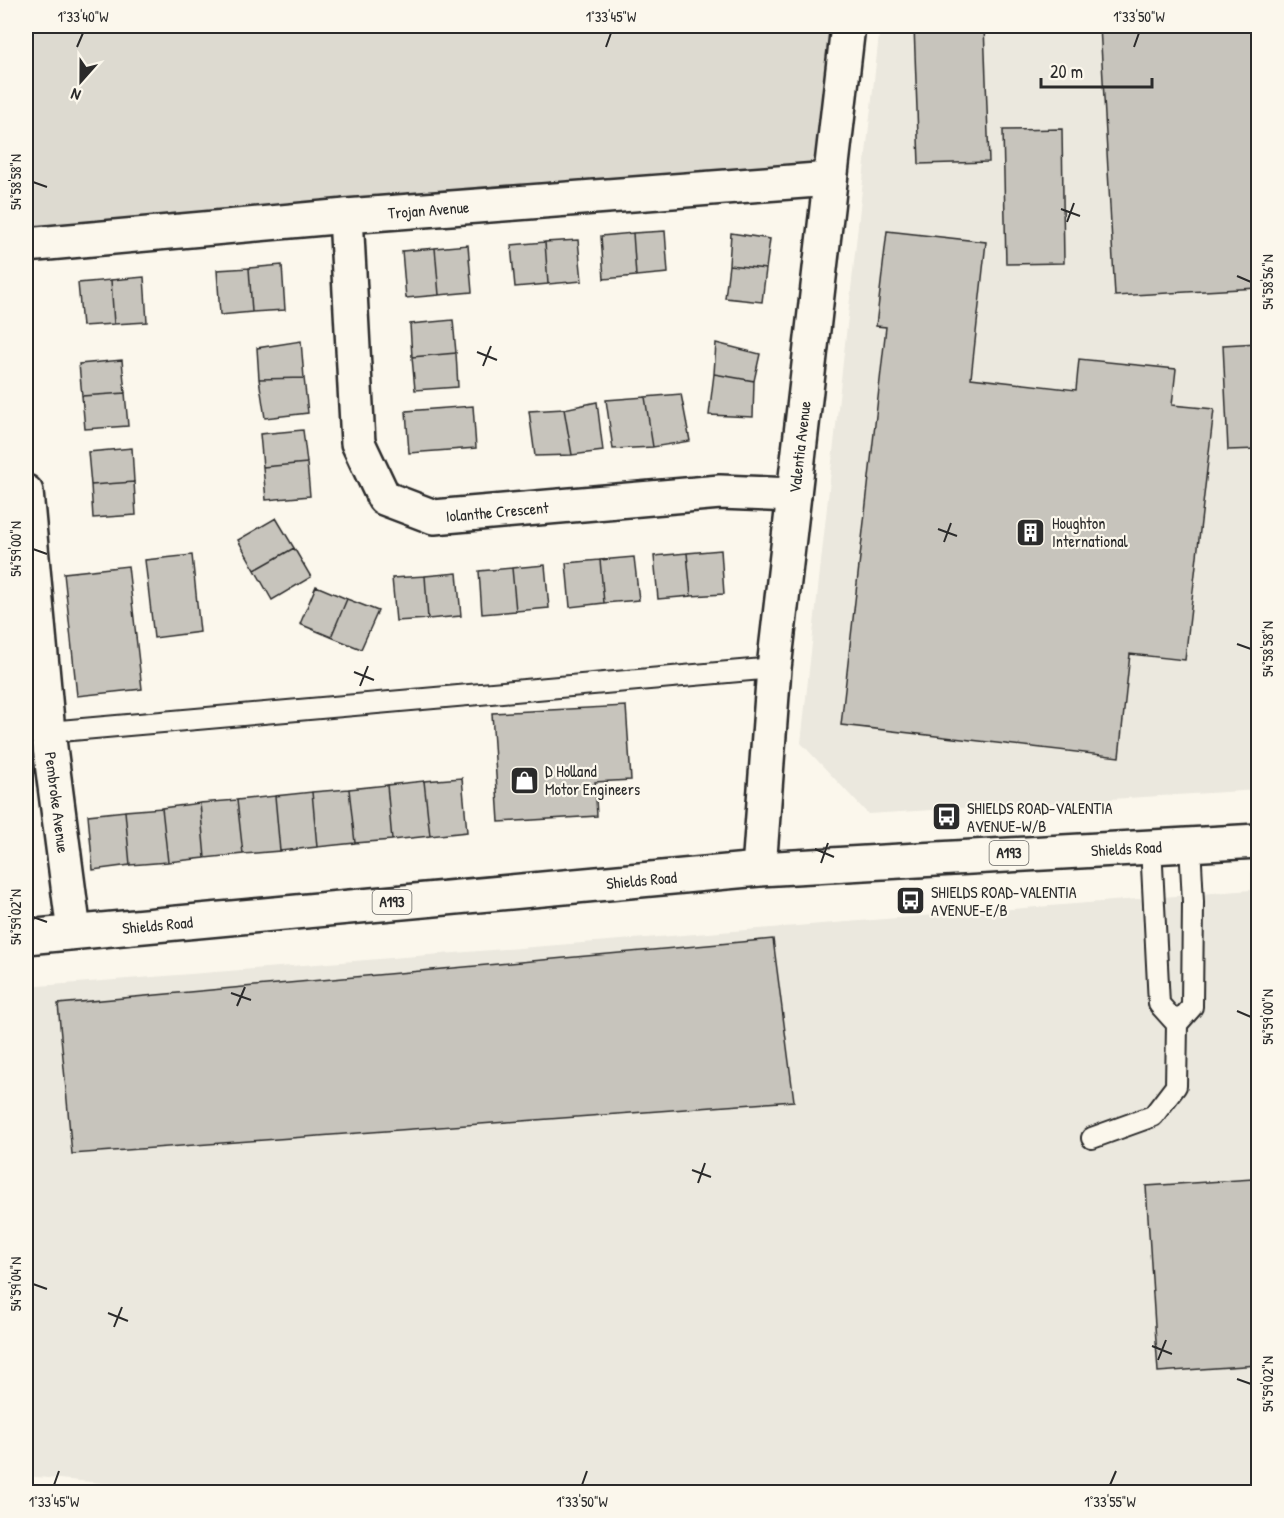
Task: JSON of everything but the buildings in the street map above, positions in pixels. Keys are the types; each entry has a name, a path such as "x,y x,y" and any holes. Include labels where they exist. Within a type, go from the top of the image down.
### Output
{"street":[{"name":"Valentia Avenue","path":"759,868 774,668 848,26"},
{"name":"Trojan Avenue","path":"26,245 346,216 830,179"},
{"name":"Iolanthe Crescent","path":"346,216 358,443 384,498 434,517 720,492 794,495"},
{"name":"Pembroke Avenue","path":"26,492 37,733 74,932"},
{"name":"Shields Road","path":"26,937 759,868 1258,841"}],"lane":[{"path":"37,733 774,668"},
{"path":"1092,1138 1152,1116 1176,1086 1177,1024 1192,1007 1193,902 1190,844"},
{"path":"1151,846 1159,1004 1177,1024"}],"shaded area":[{"path":"26,26 838,26 830,165 26,231"},
{"path":"880,26 1258,26 1258,790 868,814 801,743"},
{"path":"1251,872 1258,872 1258,1492 200,1492 26,1476 26,987 1251,890"}],"place":[{"name":"Houghton International","path":"1031,532"},
{"name":"D Holland Motor Engineers","path":"524,780"},
{"name":"SHIELDS ROAD-VALENTIA AVENUE-W/B","path":"946,817"},
{"name":"SHIELDS ROAD-VALENTIA AVENUE-E/B","path":"910,901"}]}
